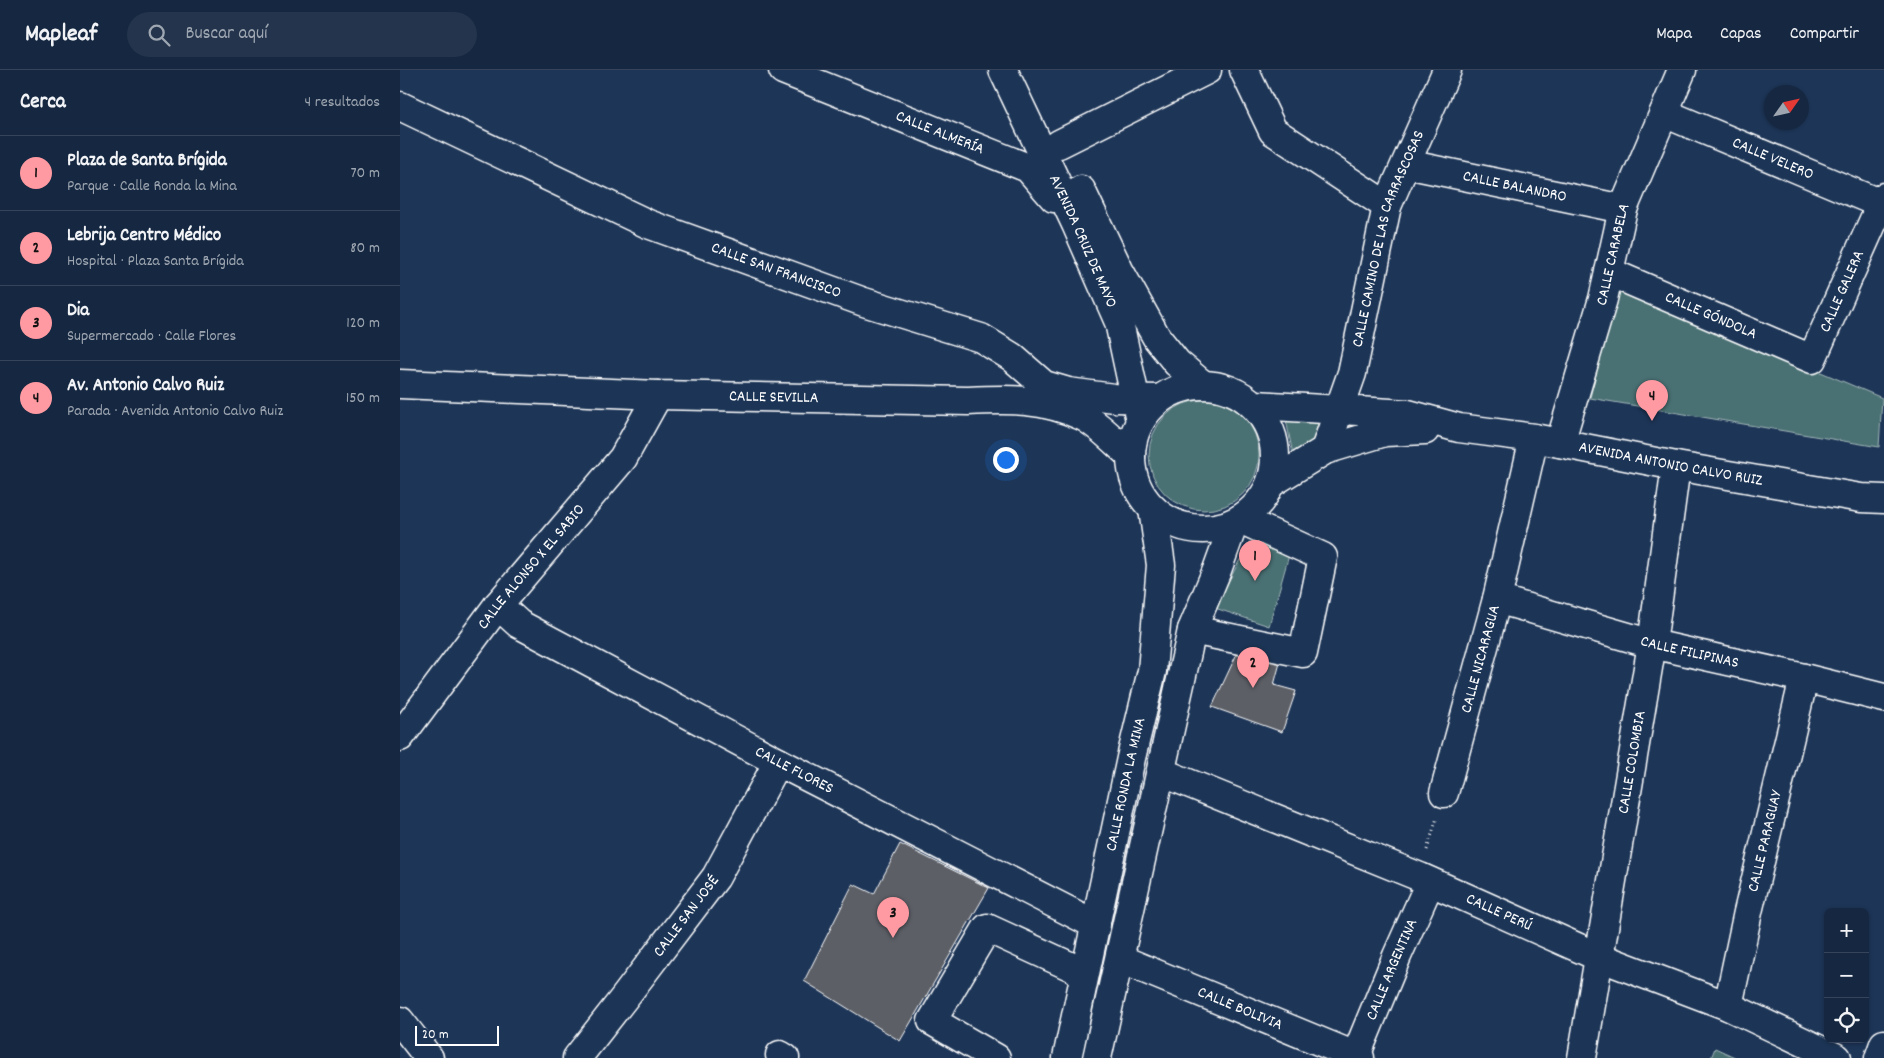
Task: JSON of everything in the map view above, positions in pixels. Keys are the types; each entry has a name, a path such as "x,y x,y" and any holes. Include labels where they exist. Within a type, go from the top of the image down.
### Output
{"street":[{"name":"CALLE ALMERÍA","path":"783,70 1028,168 1076,224"},
{"name":"AVENIDA CRUZ DE MAYO","path":"1003,70 1076,224 1119,322 1145,406"},
{"name":"AVENIDA CRUZ DE MAYO","path":"1023,70 1119,270 1156,338 1177,363 1202,384"},
{"path":"1059,144 1207,70"},
{"path":"1244,70 1273,130 1387,206"},
{"name":"CALLE CAMINO DE LAS CARRASCOSAS","path":"1339,410 1352,373 1387,206 1447,70"},
{"name":"CALLE CARABELA","path":"1560,443 1603,299 1623,209 1682,70"},
{"name":"CALLE SAN FRANCISCO","path":"400,106 648,224 864,302 981,338 1012,357 1044,386 1068,392 1114,398 1145,406"},
{"name":"CALLE VELERO","path":"1664,113 1882,200"},
{"name":"CALLE BALANDRO","path":"1406,164 1623,209"},
{"name":"CALLE GALERA","path":"1812,359 1882,200"},
{"name":"CALLE GÓNDOLA","path":"1609,272 1812,359"},
{"name":"CALLE SEVILLA","path":"400,384 658,395 968,400 1013,398 1042,402 1084,417 1131,456"},
{"path":"1202,384 1221,386 1239,394 1255,405 1267,422 1274,442 1276,463 1271,483 1264,497 1253,510 1237,521 1213,529 1192,528 1171,522 1153,509 1141,494 1133,475 1131,456 1133,438 1145,406 1180,388 1202,384"},
{"name":"CALLE ALONSO X EL SABIO","path":"400,737 498,605 623,458 658,395"},
{"name":"AVENIDA ANTONIO CALVO RUIZ","path":"1255,405 1408,414 1459,428 1534,438 1676,466 1861,498 1884,499"},
{"path":"1325,450 1339,410"},
{"name":"AVENIDA ANTONIO CALVO RUIZ","path":"1271,483 1325,450 1386,432 1459,428"},
{"name":"CALLE NICARAGUA","path":"1444,793 1497,599 1534,438"},
{"name":"CALLE COLOMBIA","path":"1582,1058 1652,644 1676,466"},
{"name":"CALLE RONDA LA MINA","path":"1067,1058 1131,758 1152,670 1161,565 1153,509"},
{"path":"1192,630 1303,654 1322,557 1237,521"},
{"name":"CALLE RONDA LA MINA","path":"1097,1058 1192,630 1237,521"},
{"name":"CALLE FILIPINAS","path":"1497,599 1652,644 1884,698"},
{"name":"CALLE FLORES","path":"498,605 519,624 778,762 1096,925"},
{"name":"CALLE PARAGUAY","path":"1728,1006 1750,903 1804,678"},
{"name":"CALLE SAN JOSÉ","path":"577,1058 716,876 778,762"},
{"name":"CALLE PERÚ","path":"1161,772 1425,880 1599,956 1728,1006 1837,1058"},
{"name":"CALLE ARGENTINA","path":"1357,1057 1425,880"},
{"path":"996,1058 932,1020 987,928 1085,973"},
{"name":"CALLE BOLIVIA","path":"1120,959 1357,1057"},
{"path":"400,1021 429,1058"},
{"path":"1879,1058 1884,1044"}],"path":[{"path":"1425,880 1444,793"}],"green space":[{"path":"1618,286 1882,398 1879,447 1590,398"},
{"path":"1204,400 1225,404 1243,416 1255,434 1259,455 1255,476 1243,494 1225,506 1204,510 1183,506 1165,494 1153,476 1149,455 1153,434 1165,416 1183,404"},
{"path":"1285,415 1323,419 1314,441 1294,459"},
{"path":"1249,542 1289,555 1269,626 1215,608"},
{"path":"1715,1048 1737,1058 1711,1058"}],"building":[{"path":"1240,647 1281,659 1274,685 1296,691 1282,732 1212,707"},
{"path":"900,844 989,888 900,1041 804,981 853,884 874,894"}],"place":[{"name":"Av. Antonio Calvo Ruiz","path":"1652,421"},
{"name":"Plaza de Santa Brígida","path":"1255,581"},
{"name":"Lebrija Centro Médico","path":"1253,688"},
{"name":"Dia","path":"893,938"}]}
